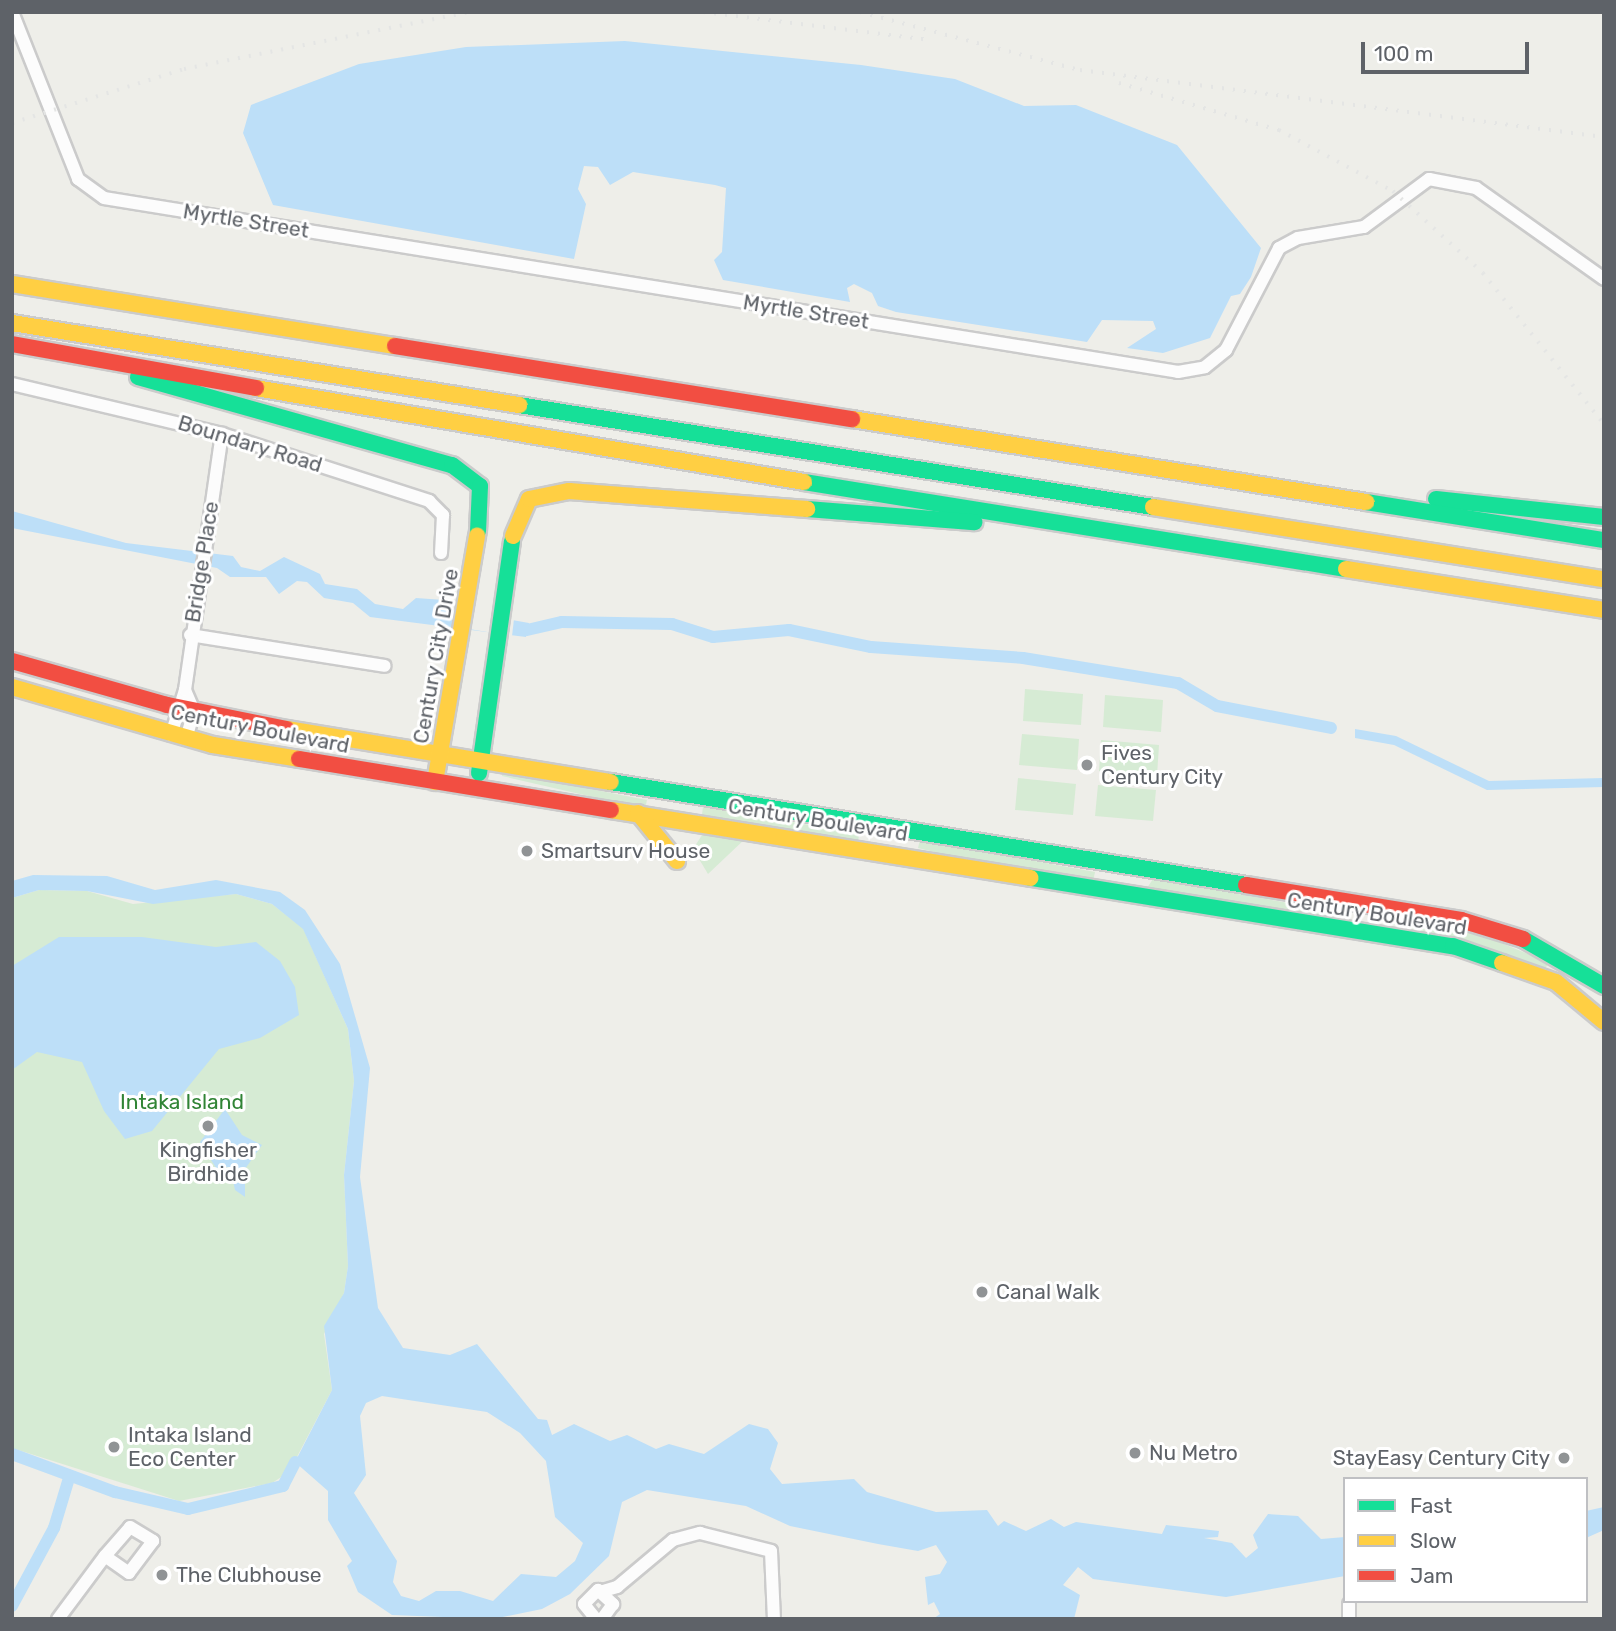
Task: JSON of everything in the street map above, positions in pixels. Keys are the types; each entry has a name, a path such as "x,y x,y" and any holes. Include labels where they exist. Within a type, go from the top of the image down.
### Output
{"main road":[{"path":"12,284 1604,540"},
{"path":"12,323 1604,579"},
{"path":"12,344 515,435 1604,610"},
{"name":"Century City Drive","path":"12,352 148,379 452,465 480,486 478,533 468,611 435,782"},
{"path":"1267,485 1604,517"},
{"path":"476,788 501,635 512,539 529,499 569,491 1189,544"},
{"name":"Century Boulevard","path":"12,661 186,709 440,756 1461,920 1531,941 1604,986"},
{"name":"Century Boulevard","path":"12,687 179,737 435,782 1453,946 1556,982 1604,1022"},
{"path":"638,814 677,861"}],"street":[{"name":"Myrtle Street","path":"12,12 78,179 104,198 1178,372 1205,367 1226,350 1279,248 1298,238 1364,227 1429,179 1476,188 1604,279"},
{"name":"Boundary Road","path":"12,384 222,434 429,501 443,515 441,553"},
{"name":"Bridge Place","path":"179,737 186,709 190,635 222,434"},
{"path":"190,635 385,666"},
{"path":"578,1619 588,1596 617,1587 686,1534 754,1543 775,1557 774,1619"},
{"path":"58,1619 105,1556"},
{"path":"602,1619 613,1604 617,1587"},
{"path":"603,1591 613,1604"},
{"path":"1349,1604 1349,1619"},
{"path":"585,1607 596,1619"}],"green space":[{"path":"1025,689 1083,694 1081,725 1023,721"},
{"path":"1105,695 1163,700 1161,732 1103,727"},
{"path":"1022,734 1079,739 1077,770 1019,765"},
{"path":"1101,740 1159,745 1157,776 1099,771"},
{"path":"503,772 647,800 645,809 502,776"},
{"path":"1018,778 1076,784 1073,815 1015,810"},
{"path":"1098,785 1156,790 1153,821 1095,816"},
{"path":"703,806 859,834 858,843 702,815"},
{"path":"704,832 746,838 708,874 693,849"},
{"path":"920,840 1095,872 1093,882 990,866 918,848"},
{"path":"1153,879 1323,909 1322,918 1145,891"},
{"name":"Intaka Island","path":"39,890 87,891 133,904 236,894 272,904 303,928 348,1029 354,1081 344,1175 348,1266 344,1293 324,1334 332,1390 289,1472 272,1483 179,1501 12,1448 12,898"},
{"path":"1386,915 1461,926 1549,963 1544,970 1455,937 1384,923"}],"water":[{"path":"625,41 861,65 955,79 1024,106 1076,105 1177,145 1261,248 1251,277 1240,294 1231,296 1210,338 1163,353 1127,348 1156,329 1153,321 1102,320 1087,342 896,312 878,306 872,293 854,284 847,288 850,302 723,280 714,260 722,252 726,188 715,185 633,172 610,185 598,167 584,166 578,189 586,204 574,259 273,205 243,133 251,105 359,64 466,47"},
{"path":"12,511 126,543 233,556 241,567 260,571 284,557 320,574 325,584 357,589 375,604 403,609 416,598 444,600 454,610 529,623 526,637 370,617 353,603 324,598 307,582 297,581 279,594 266,577 230,577 217,568 12,528"},
{"path":"1355,729 1396,736 1489,781 1604,778 1604,787 1487,790 1394,745 1355,738"},
{"path":"33,875 107,876 155,890 216,880 280,892 305,910 340,964 370,1068 360,1177 378,1308 403,1348 450,1355 477,1344 538,1419 547,1420 552,1435 574,1424 610,1441 627,1435 656,1449 669,1444 704,1454 749,1424 768,1429 778,1443 770,1469 782,1484 854,1479 867,1492 936,1512 987,1510 998,1526 1004,1521 1026,1531 1051,1519 1064,1527 1076,1522 1162,1534 1166,1525 1219,1531 1218,1537 1204,1538 1232,1543 1246,1558 1258,1548 1253,1535 1268,1514 1298,1516 1321,1539 1343,1537 1343,1576 1226,1597 1093,1579 1078,1567 1063,1585 1080,1595 1074,1619 933,1619 940,1614 934,1602 928,1605 925,1577 940,1574 947,1562 936,1545 918,1551 878,1544 790,1526 746,1506 647,1490 622,1502 609,1556 570,1594 542,1609 493,1619 392,1615 358,1592 347,1566 352,1561 328,1520 328,1491 295,1462 332,1390 324,1326 344,1293 348,1266 344,1175 354,1081 348,1029 303,929 272,904 236,894 153,904 87,891 39,890 12,898 12,881","holes":["382,1396 487,1412 520,1433 546,1461 555,1517 583,1543 575,1561 556,1577 521,1574 493,1601 460,1591 436,1591 419,1601 401,1596 393,1582 397,1561 354,1493 366,1475 360,1416 366,1403"]},
{"path":"59,937 142,937 216,947 256,942 280,961 295,987 299,1015 260,1038 219,1049 152,1131 125,1139 104,1111 82,1062 37,1052 12,1070 12,966"},
{"path":"225,1109 242,1135 262,1145 245,1169 245,1197 235,1190 230,1167 216,1168 200,1142"},
{"path":"1604,1507 1604,1530 1588,1537 1588,1511"}],"pier":[{"path":"460,610 514,619 512,636 457,627"}],"waterway":[{"path":"527,630 562,622 672,624 713,637 789,630 871,647 1023,658 1178,683 1217,706 1331,728"},
{"path":"12,1454 115,1492 188,1509 283,1486 295,1462"},
{"path":"12,1606 54,1528 69,1478"}],"railway":[{"path":"12,123 184,69 469,12"},
{"path":"703,12 930,40"},
{"path":"860,12 1080,70 1604,137"},
{"path":"1119,83 1279,130 1393,191 1483,273 1604,424"}],"traffic: fast":[{"path":"138,377 452,465 480,486 478,531"},
{"path":"519,405 1153,507"},
{"path":"804,482 1346,569"},
{"path":"1436,499 1604,517"},
{"path":"1366,502 1604,540"},
{"path":"807,509 974,522"},
{"path":"479,773 512,541"},
{"path":"611,782 1246,885"},
{"path":"1031,878 1453,946 1502,963"},
{"path":"1523,939 1604,986"}],"traffic: slow":[{"path":"12,284 395,346"},
{"path":"12,323 519,405"},
{"path":"256,388 804,482"},
{"path":"852,419 1366,502"},
{"path":"513,536 529,499 569,491 807,509"},
{"path":"1153,507 1604,579"},
{"path":"435,782 477,536"},
{"path":"1346,569 1604,610"},
{"path":"12,687 213,745 299,759"},
{"path":"287,729 611,782"},
{"path":"611,810 1031,878"},
{"path":"638,813 677,861"},
{"path":"1502,963 1556,982 1604,1022"}],"traffic: jam":[{"path":"12,344 256,388"},
{"path":"395,346 852,419"},
{"path":"12,661 167,705 287,729"},
{"path":"299,759 611,810"},
{"path":"1246,885 1461,920 1523,939"}],"place":[{"name":"Fives Century City","path":"1087,765"},
{"name":"Smartsurv House","path":"527,851"},
{"name":"Kingfisher Birdhide","path":"208,1126"},
{"name":"Canal Walk","path":"982,1292"},
{"name":"Intaka Island Eco Center","path":"114,1447"},
{"name":"Nu Metro","path":"1135,1453"},
{"name":"StayEasy Century City","path":"1564,1458"},
{"name":"The Clubhouse","path":"162,1575"}]}
